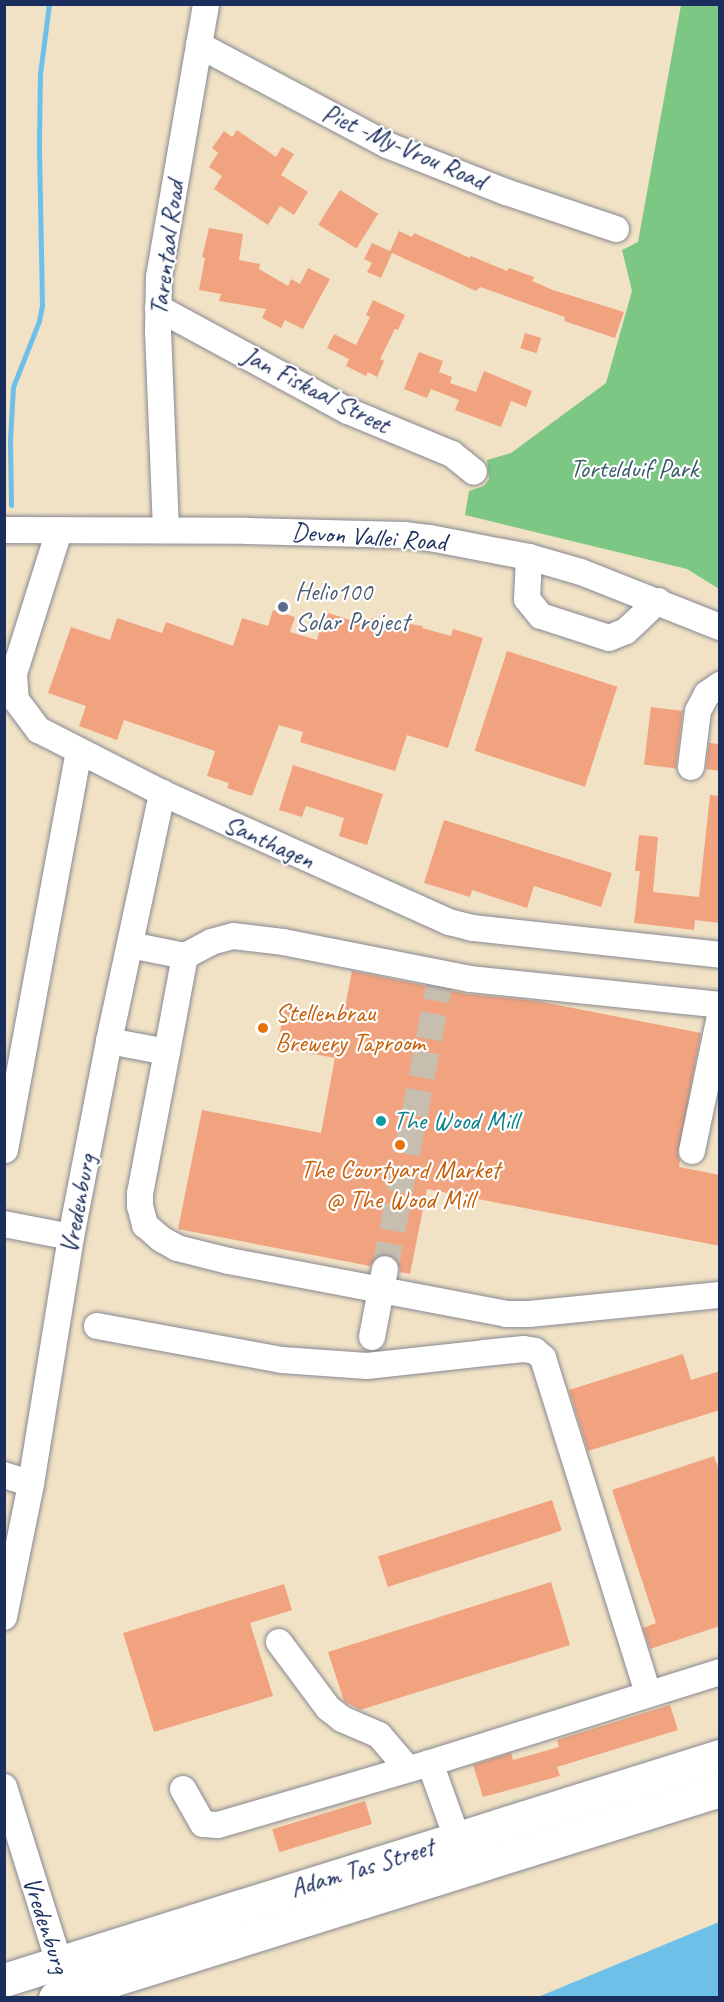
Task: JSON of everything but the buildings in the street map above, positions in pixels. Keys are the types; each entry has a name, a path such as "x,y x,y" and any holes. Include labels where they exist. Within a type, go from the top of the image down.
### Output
{"main road":[{"name":"Adam Tas Street","path":"61,1985 457,1838 720,1756"},
{"name":"Adam Tas Street","path":"4,1980 61,1985 720,1790"}],"street":[{"name":"Tarentaal Road","path":"166,530 158,308 167,218 206,4"},
{"name":"Piet -My-Vrou Road","path":"200,45 387,145 506,192 616,229"},
{"name":"Jan Fiskaal Street","path":"158,308 348,411 452,454 474,472"},
{"name":"Devon Vallei Road","path":"4,530 166,530 404,535 529,557 581,572 720,627"},
{"name":"Santhagen","path":"59,531 14,674 13,688 21,710 39,730 162,793 423,912 460,925 720,955"},
{"path":"529,557 526,599 541,616 609,638 626,631 658,601"},
{"path":"691,767 698,711 707,694 720,685"},
{"path":"5,1150 79,751"},
{"name":"Vredenburg","path":"4,1617 31,1484 71,1237 109,1041 162,793"},
{"path":"130,945 185,956 211,942 233,936 283,942 441,978 720,1005"},
{"path":"185,956 140,1193 141,1217 161,1239 189,1252 383,1280 493,1312 519,1314 720,1295"},
{"path":"692,1151 720,1016"},
{"path":"109,1041 167,1052"},
{"path":"4,1224 71,1237"},
{"path":"372,1336 383,1280"},
{"path":"97,1326 151,1334 282,1360 367,1366 524,1349 535,1351 543,1358 648,1694"},
{"path":"4,1475 31,1484"},
{"path":"279,1642 328,1708 342,1719 379,1735 419,1766 457,1838"},
{"path":"183,1789 203,1824 218,1826 720,1672"},
{"name":"Vredenburg","path":"4,1787 61,1985"}],"green space":[{"name":"Tortelduif Park","path":"681,5 719,5 719,589 687,569 465,515 469,491 484,486 489,479 487,460 511,453 606,383 632,291 622,250 638,242"}],"water":[{"path":"719,1922 719,1997 538,1997"}],"waterway":[{"path":"11,505 10,439 13,387 39,321 42,305 40,74 49,4"}],"tunnel":[{"path":"385,1269 440,982"}],"place":[{"name":"Helio100 Solar Project","path":"283,607"},
{"name":"Stellenbrau Brewery Taproom","path":"263,1028"},
{"name":"The Wood Mill","path":"381,1121"},
{"name":"The Courtyard Market @ The Wood Mill","path":"400,1145"}]}
